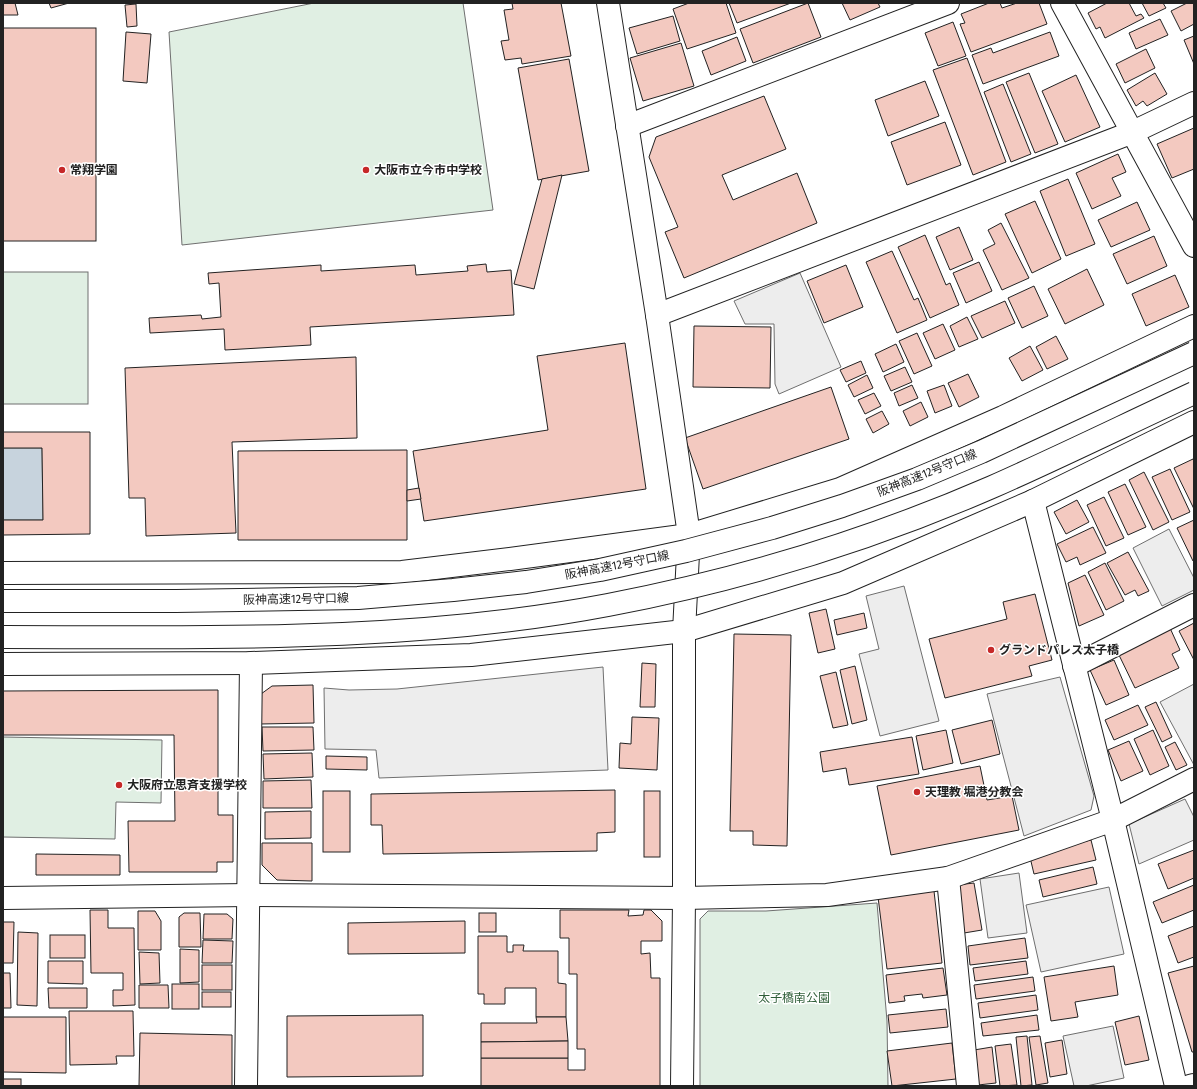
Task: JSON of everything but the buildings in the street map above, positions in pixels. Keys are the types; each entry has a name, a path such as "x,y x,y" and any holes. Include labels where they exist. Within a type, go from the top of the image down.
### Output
{"main road":[{"path":"608,3 657,315 689,535 684,631 682,1086"},
{"path":"627,126 948,3"},
{"path":"1062,3 1194,246"},
{"path":"657,315 1133,132 1194,103"},
{"path":"3,573 402,572 689,535 840,489 1004,417 1194,326"},
{"name":"阪神高速12号守口線","path":"3,602 358,598 511,584 600,570 772,528 842,506 917,479 981,452 1194,353"},
{"path":"3,637 173,637 359,634 456,627 532,618 608,605 699,586 782,563 852,541 991,487 1194,393"},
{"path":"3,664 252,663 471,655 684,631 843,583 1033,501 1194,422"},
{"path":"1033,501 1113,820 1176,1086"},
{"path":"1074,666 1194,605"},
{"path":"246,1086 252,663"},
{"path":"3,898 249,895 684,898 827,895 948,878 1113,820 1194,779"},
{"path":"948,878 968,1086"},
{"path":"1190,1086 1194,1085"}],"green space":[{"path":"314,3 463,3 493,210 182,245 169,32"},
{"path":"3,272 88,272 88,404 3,404"},
{"path":"3,737 162,740 161,803 116,802 115,839 3,837"},
{"name":"太子橋南公園","path":"877,903 887,1021 888,1086 700,1086 700,919 708,911 766,911"}],"shaded area":[{"path":"800,273 841,367 779,394 775,384 774,324 745,324 734,301"},
{"path":"3,448 42,448 43,520 3,520"},
{"path":"1169,529 1194,578 1194,590 1162,606 1133,548"},
{"path":"904,586 939,721 880,736 859,654 879,649 866,596"},
{"path":"603,667 608,770 379,778 376,750 325,749 324,688 349,690 397,689"},
{"path":"1060,677 1094,796 1091,810 1024,836 987,694"},
{"path":"1194,684 1194,765 1160,702"},
{"path":"1185,799 1194,817 1194,840 1139,864 1129,824"},
{"path":"1019,873 1027,933 988,938 980,879"},
{"path":"1109,887 1124,954 1041,972 1026,905"},
{"path":"1113,1026 1124,1078 1086,1086 1074,1086 1063,1036"}],"place":[{"name":"常翔学園","path":"62,170"},
{"name":"大阪市立今市中学校","path":"366,170"},
{"name":"グランドパレス太子橋","path":"991,650"},
{"name":"大阪府立思斉支援学校","path":"119,785"},
{"name":"天理教 堀港分教会","path":"917,792"}]}
